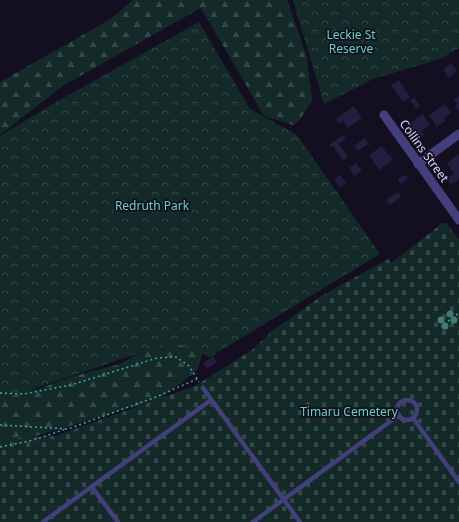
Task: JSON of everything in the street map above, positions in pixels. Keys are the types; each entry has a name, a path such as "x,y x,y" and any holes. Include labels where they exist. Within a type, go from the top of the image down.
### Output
{"street":[{"name":"Collins Street","path":"384,115 459,220"},
{"path":"418,164 459,134"}],"lane":[{"path":"203,388 300,522"},
{"path":"43,522 211,400"},
{"path":"403,401 413,401 417,406 417,413 413,418 407,420 401,417 398,412 398,405 403,401"},
{"path":"253,522 399,415"},
{"path":"413,418 459,482"},
{"path":"92,487 118,522"}],"path":[{"path":"444,324 459,313"},
{"path":"0,392 24,394 71,385 157,358 170,357 176,357 189,366 203,388"},
{"path":"0,447 34,440 68,429 156,397 197,379"},
{"path":"0,425 68,429"}],"green space":[{"path":"133,0 287,0 307,57 312,101 298,122 293,125 264,116 201,8 64,85 0,135 0,82 109,20"},
{"name":"Leckie St Reserve","path":"293,0 459,0 459,48 440,59 373,79 324,104"},
{"name":"Redruth Park","path":"199,22 250,109 297,135 380,254 210,357 172,342 0,400 0,136 58,101"},
{"name":"Timaru Cemetery","path":"440,223 446,223 459,240 459,522 0,522 0,439 55,436 195,386 252,350 272,331 323,295 388,259 391,263 439,226"},
{"path":"172,342 203,350 198,369 162,398 0,446 0,393 38,389 74,376 120,364 144,351"}],"building":[{"path":"451,63 457,71 449,78 443,70"},
{"path":"399,80 410,97 403,102 391,85"},
{"path":"459,96 459,112 455,106 457,104 454,99"},
{"path":"414,98 420,106 416,109 410,100"},
{"path":"445,104 451,113 444,118 446,120 437,127 429,115"},
{"path":"354,106 362,118 348,128 343,121 339,124 336,119"},
{"path":"423,114 430,125 421,131 424,135 418,139 414,134 413,135 407,125"},
{"path":"343,135 346,139 339,144 348,157 343,161 333,146 330,147 329,145"},
{"path":"365,138 368,144 358,151 354,146"},
{"path":"382,146 393,160 379,170 369,155"},
{"path":"459,154 459,178 451,185 446,179 454,174 447,163"},
{"path":"356,163 362,171 354,176 349,168"},
{"path":"340,175 346,183 340,187 334,179"},
{"path":"406,175 408,179 401,184 398,179"},
{"path":"398,192 401,197 390,205 386,200"},
{"path":"213,356 217,362 207,369 203,363"}]}
